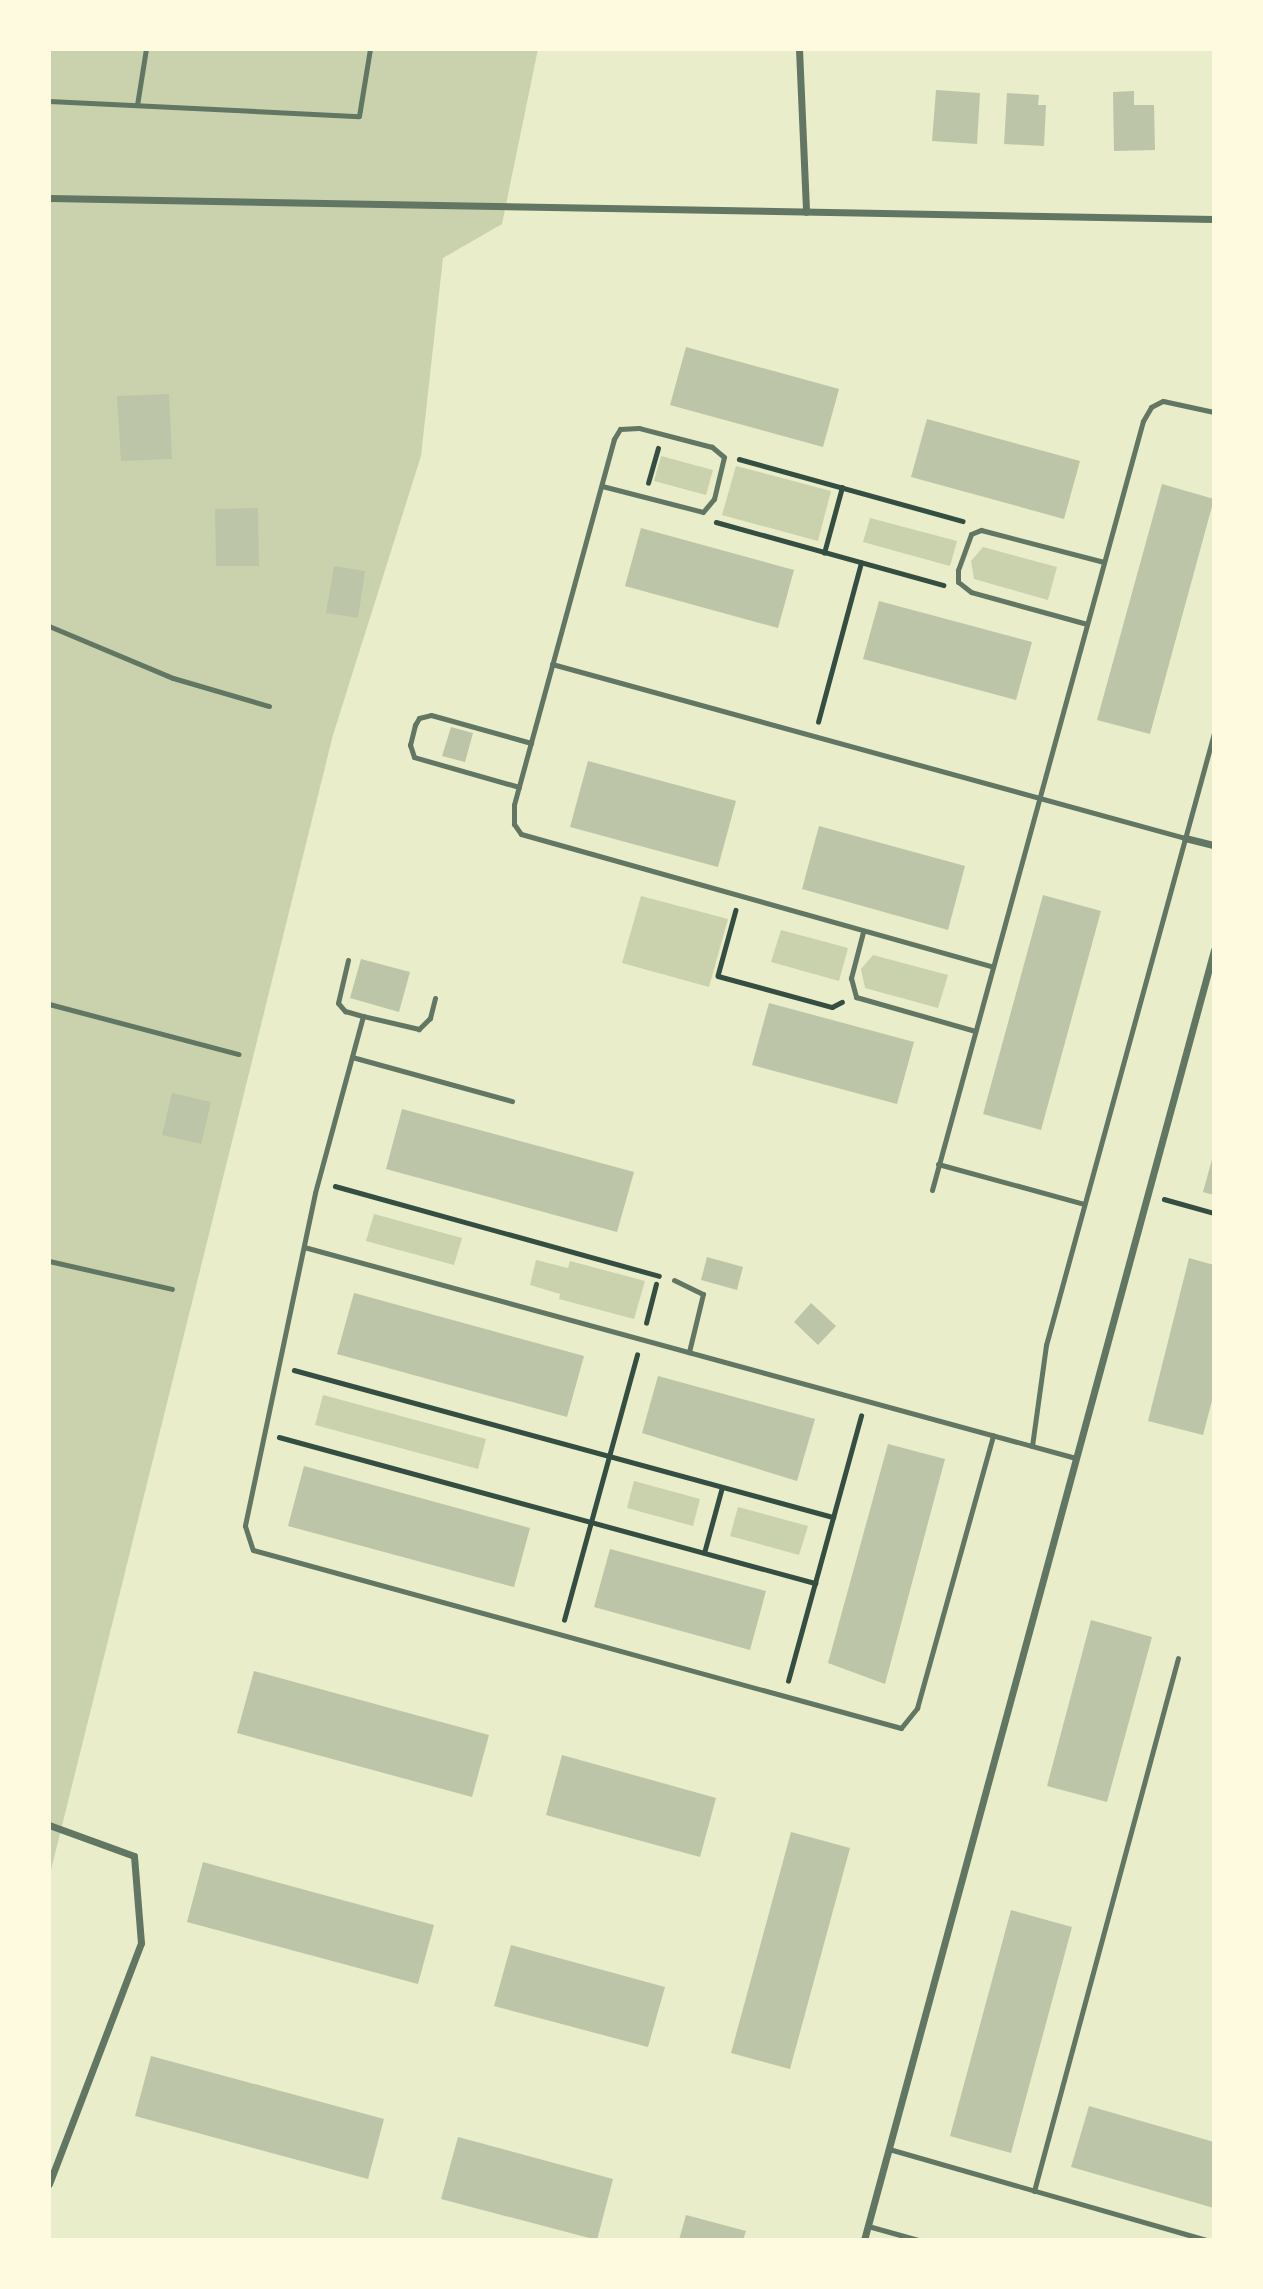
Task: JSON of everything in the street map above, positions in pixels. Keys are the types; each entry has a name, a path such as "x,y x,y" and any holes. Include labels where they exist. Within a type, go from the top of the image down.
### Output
{"street":[{"path":"799,49 806,212"},
{"path":"49,198 1214,219"},
{"path":"1185,838 1214,845"},
{"path":"864,2240 1214,950"},
{"path":"49,1825 134,1856 141,1943 49,2184"}],"lane":[{"path":"137,106 146,49"},
{"path":"49,101 359,116 370,49"},
{"path":"932,1190 1143,421 1151,407 1163,401 1214,412"},
{"path":"601,486 704,512 714,499 724,457 712,447 629,426 620,429 601,486 552,664 519,787 513,824 533,841 993,967"},
{"path":"1087,624 971,592 958,583 971,534 990,531 1104,562"},
{"path":"49,626 173,678 269,706"},
{"path":"552,664 1185,838"},
{"path":"519,787 414,757 410,745 415,725 419,718 431,715 531,743"},
{"path":"1032,1446 1046,1345 1214,733"},
{"path":"863,932 851,978 856,996 975,1031"},
{"path":"348,960 338,1003 345,1011 419,1030 430,1018 435,998"},
{"path":"49,1004 238,1054"},
{"path":"363,1016 318,1181 245,1526 253,1550 559,1638 888,1728 901,1728 910,1721 993,1435"},
{"path":"352,1058 512,1101"},
{"path":"939,1164 1084,1204"},
{"path":"304,1247 1076,1458"},
{"path":"49,1261 172,1289"},
{"path":"674,1280 704,1294 689,1352"},
{"path":"1034,2191 1178,1658"},
{"path":"889,2149 1207,2240"},
{"path":"868,2226 918,2240"}],"path":[{"path":"644,498 662,434"},
{"path":"724,457 961,519 971,534"},
{"path":"824,553 842,487"},
{"path":"704,512 720,525 943,585 958,583"},
{"path":"814,736 862,563"},
{"path":"740,898 718,976 832,1007 856,996"},
{"path":"318,1181 659,1274 559,1638"},
{"path":"1148,1195 1214,1213"},
{"path":"279,1366 833,1517"},
{"path":"783,1699 866,1400"},
{"path":"265,1433 815,1583"},
{"path":"704,1553 722,1487"}],"green space":[{"path":"49,49 538,49 502,224 443,258 421,456 333,735 49,1878"},
{"path":"661,456 713,470 706,495 654,481"},
{"path":"736,466 831,491 818,541 722,515"},
{"path":"870,518 957,541 950,566 863,542"},
{"path":"983,547 1057,567 1048,600 974,579 971,561"},
{"path":"641,896 728,919 709,987 622,963"},
{"path":"781,930 848,948 839,981 771,962"},
{"path":"873,955 948,975 938,1008 865,988 861,969"},
{"path":"374,1214 462,1238 454,1265 366,1241"},
{"path":"536,1260 568,1268 570,1261 645,1281 634,1319 559,1299 560,1294 530,1285"},
{"path":"323,1395 486,1439 478,1469 315,1425"},
{"path":"634,1481 700,1499 693,1526 627,1508"},
{"path":"738,1507 808,1526 799,1555 730,1536"}],"building":[{"path":"936,90 980,93 977,144 932,141"},
{"path":"1134,91 1134,105 1154,105 1155,150 1114,151 1113,92"},
{"path":"1007,93 1039,95 1038,105 1046,105 1044,146 1004,144"},
{"path":"686,347 839,389 823,447 670,405"},
{"path":"169,394 172,459 121,461 117,396"},
{"path":"927,419 1080,461 1064,519 911,477"},
{"path":"1162,484 1214,499 1150,734 1097,720"},
{"path":"258,508 259,566 216,566 215,509"},
{"path":"641,528 794,570 778,628 625,586"},
{"path":"334,566 365,571 358,618 326,613"},
{"path":"879,601 1032,642 1016,700 863,659"},
{"path":"451,727 473,733 465,762 442,756"},
{"path":"588,761 736,801 718,867 570,827"},
{"path":"819,826 965,866 948,930 802,889"},
{"path":"1043,895 1101,911 1041,1130 983,1114"},
{"path":"361,959 410,972 399,1012 350,998"},
{"path":"769,1003 914,1042 897,1104 752,1065"},
{"path":"172,1093 211,1102 201,1144 162,1135"},
{"path":"402,1109 634,1172 617,1232 386,1169"},
{"path":"1214,1156 1214,1195 1203,1192"},
{"path":"707,1257 743,1267 737,1290 701,1280"},
{"path":"1189,1258 1214,1265 1214,1393 1203,1435 1148,1421"},
{"path":"354,1293 584,1356 567,1417 337,1354"},
{"path":"811,1303 836,1326 818,1345 794,1322"},
{"path":"658,1376 815,1419 797,1481 642,1433"},
{"path":"888,1444 945,1459 885,1684 828,1663"},
{"path":"304,1466 530,1528 514,1587 288,1526"},
{"path":"610,1549 766,1591 750,1650 594,1607"},
{"path":"1091,1620 1152,1637 1107,1802 1047,1786"},
{"path":"254,1671 489,1735 472,1797 237,1733"},
{"path":"562,1755 716,1798 700,1857 546,1815"},
{"path":"791,1832 850,1848 790,2069 731,2053"},
{"path":"203,1862 434,1925 418,1984 187,1922"},
{"path":"1011,1910 1072,1927 1011,2153 950,2136"},
{"path":"511,1945 665,1987 648,2047 494,2006"},
{"path":"151,2056 384,2119 368,2179 135,2116"},
{"path":"1089,2106 1214,2142 1214,2208 1071,2167"},
{"path":"458,2137 613,2179 597,2240 441,2199"},
{"path":"686,2215 746,2231 743,2240 679,2240"}]}
